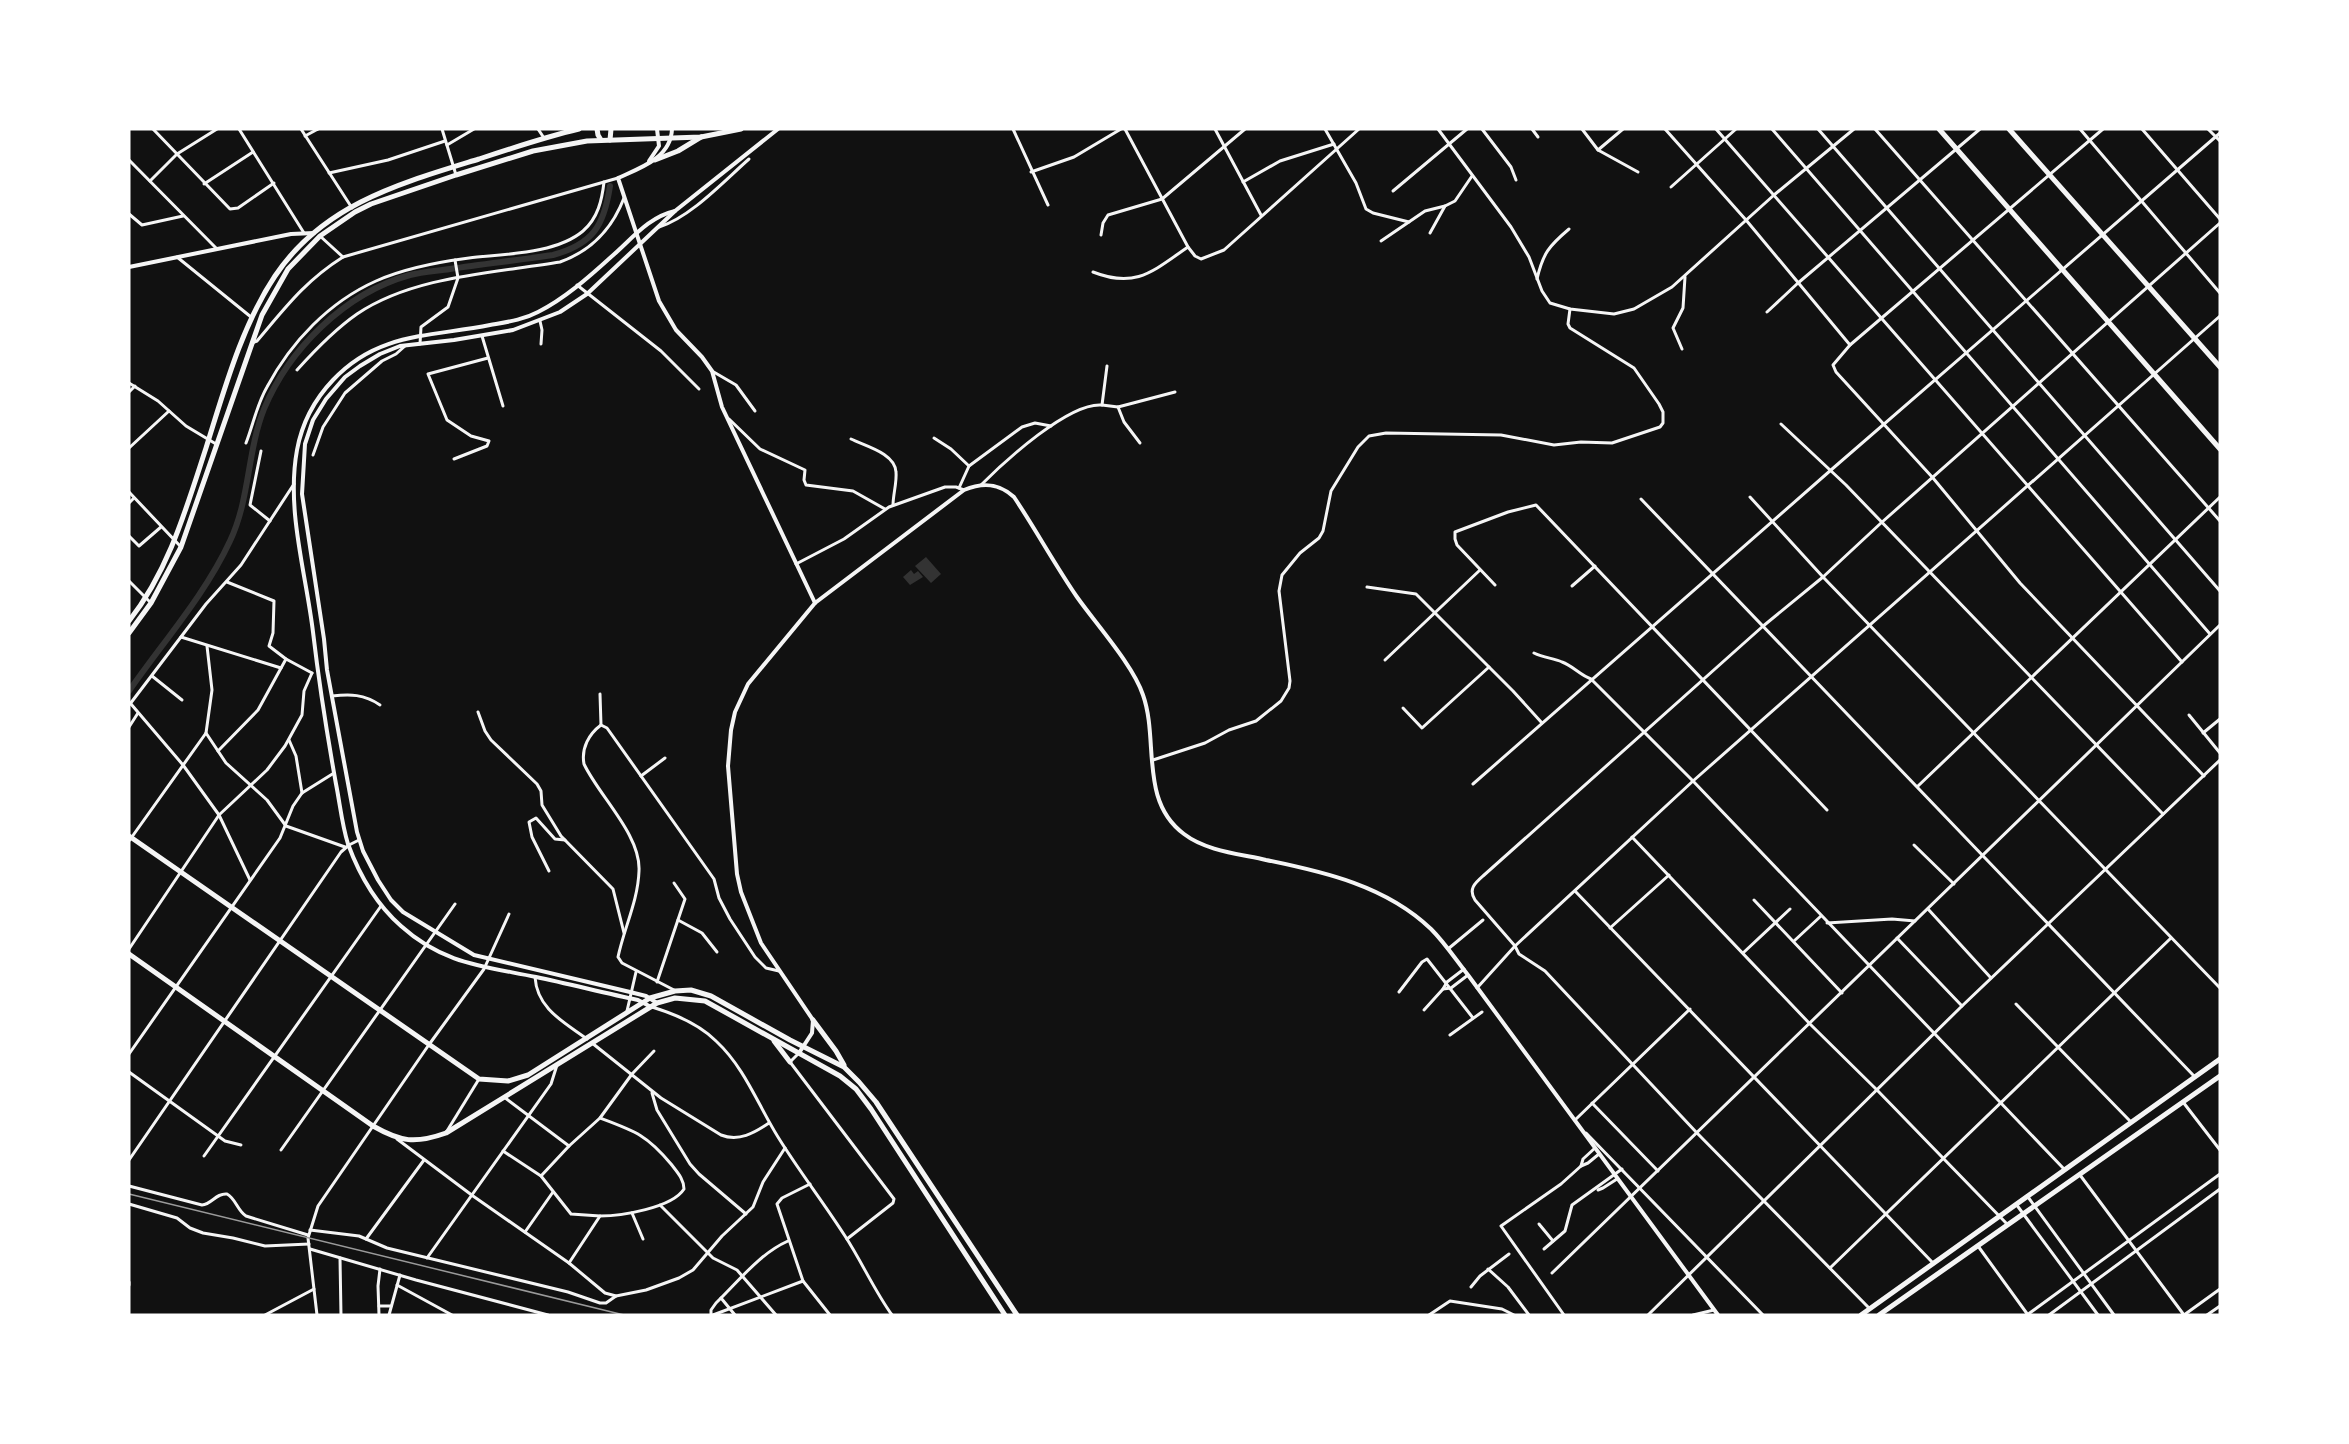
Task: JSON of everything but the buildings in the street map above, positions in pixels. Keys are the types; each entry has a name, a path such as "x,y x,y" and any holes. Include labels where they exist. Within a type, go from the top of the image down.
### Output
{"main road":[{"path":"129,621 160,576 175,542 252,318 280,268 313,233 350,206 379,193 453,167 579,129"},
{"path":"597,129 597,135 602,140"},
{"path":"610,140 611,129"},
{"path":"129,633 151,603 181,548 262,315 283,277 301,254 321,236 355,212 371,204 540,150 602,140 701,137 741,129"},
{"path":"1939,129 2220,449"},
{"path":"2009,129 2220,367"},
{"path":"655,160 678,151 701,137"},
{"path":"130,838 428,1046 479,1079 498,1082 518,1079 654,1005 675,998 705,1001 840,1076 856,1089 872,1109 1005,1315"},
{"path":"129,954 373,1126 397,1139 420,1140 446,1132 558,1065 650,998 675,990 691,990 711,996 844,1067"},
{"path":"813,1020 836,1051 844,1067 876,1102 1017,1315"},
{"path":"771,1038 790,1062"},
{"path":"1861,1315 2220,1059"},
{"path":"1879,1315 2220,1076"}],"street":[{"path":"153,129 228,208 235,210 274,183"},
{"path":"149,181 177,154 217,129"},
{"path":"238,129 304,233"},
{"path":"301,129 355,212"},
{"path":"305,136 318,129"},
{"path":"442,129 456,175"},
{"path":"447,146 474,129"},
{"path":"538,129 544,138"},
{"path":"646,164 658,149 657,129"},
{"path":"251,344 257,341 286,304 309,281 343,257 618,178 655,160 667,147 672,137 672,129"},
{"path":"654,1005 650,998 630,992 489,960 467,951 404,912 391,900 378,880 359,840 327,670 301,486 303,457 308,434 318,409 345,377 380,354 405,346 482,336 540,321 560,312 587,294 675,211 778,129"},
{"path":"1031,172 1074,157 1123,129 1188,248 1198,258 1218,254 1229,247 1335,146 1359,129"},
{"path":"1215,129 1261,216"},
{"path":"1101,235 1105,219 1113,212 1162,199 1245,129"},
{"path":"1325,129 1356,183 1366,209 1378,215 1409,222"},
{"path":"1438,129 1511,227 1529,257 1537,279 1550,303 1570,309 1605,313 1622,313 1648,302 1685,277 1774,195 1854,129"},
{"path":"1393,192 1467,129"},
{"path":"1482,129 1511,167 1516,180"},
{"path":"1532,129 1538,136"},
{"path":"1582,129 1598,150 1638,172"},
{"path":"1598,150 1623,129"},
{"path":"1665,129 1746,220 1850,345"},
{"path":"1716,129 2182,662"},
{"path":"1671,187 1736,129"},
{"path":"1772,129 2015,406 2210,634"},
{"path":"1818,129 1938,270 2220,591"},
{"path":"1875,129 2220,521"},
{"path":"1767,312 1980,129"},
{"path":"2080,129 2220,293"},
{"path":"2103,129 1850,345 1833,365 1836,372 1933,478 2020,583 2204,777"},
{"path":"1870,1309 1697,1132 1545,971 1519,954 1515,946 1472,895 1474,884 1762,627 1823,577 2220,221 2142,129"},
{"path":"2208,129 2220,141"},
{"path":"1014,130 1031,172 1048,205"},
{"path":"1473,784 1771,521 2220,133"},
{"path":"329,173 388,160 445,141"},
{"path":"1243,182 1280,161 1335,146"},
{"path":"204,184 253,152"},
{"path":"657,228 684,214 749,159"},
{"path":"129,160 216,248"},
{"path":"1381,241 1430,208 1445,206 1455,201 1472,176"},
{"path":"618,178 659,301 676,330 712,371 726,416 815,603"},
{"path":"246,443 265,389 302,336 321,317 377,280 415,268 548,247 573,238 583,231 595,216 604,182"},
{"path":"297,370 340,327 374,304 414,287 560,262 579,254 605,232 614,220 624,198"},
{"path":"1430,233 1445,206"},
{"path":"675,211 655,218 577,285 548,306 528,316 467,330 396,340 365,354 346,367 323,391 306,419 297,449 294,499 307,592 315,674 347,846 381,906 402,927 427,945 451,958 484,969 535,977 654,1005 700,1028 725,1050 746,1078 769,1123 847,1239 871,1284 892,1315"},
{"path":"129,214 140,225 183,216"},
{"path":"1537,279 1546,251 1569,229"},
{"path":"129,267 216,248 304,233 321,236 343,257"},
{"path":"1093,272 1116,280 1142,276 1188,248"},
{"path":"176,256 252,318"},
{"path":"420,344 424,323 448,307 458,278 455,260"},
{"path":"1682,349 1673,328 1683,308 1685,277"},
{"path":"577,285 670,359 699,389"},
{"path":"1152,760 1205,743 1229,730 1256,721 1274,708 1286,694 1290,681 1284,648 1279,583 1287,567 1319,538 1323,531 1330,491 1358,447 1369,436 1386,433 1501,435 1546,445 1581,442 1612,444 1660,427 1663,423 1663,412 1639,375 1624,361 1570,328 1568,324 1570,309"},
{"path":"1478,988 1515,946 1693,781 2220,316"},
{"path":"540,321 541,344"},
{"path":"482,336 503,406"},
{"path":"313,455 323,427 345,393 382,361 405,346"},
{"path":"454,459 487,446 489,441 471,436 447,420 428,374 488,358"},
{"path":"1102,405 1107,366"},
{"path":"712,371 736,385 754,411"},
{"path":"129,383 186,426 216,444"},
{"path":"129,392 135,386"},
{"path":"981,485 1051,426 1078,409 1092,404 1118,407 1175,392"},
{"path":"1118,407 1124,422 1140,443"},
{"path":"129,448 169,411"},
{"path":"726,416 760,449 806,470 804,480 806,484 853,490 885,509"},
{"path":"959,488 969,466 1022,427 1035,423 1051,426"},
{"path":"1782,424 1831,470 2163,814"},
{"path":"934,438 951,449 969,466"},
{"path":"851,439 886,455 893,462 896,471 892,505"},
{"path":"261,451 250,505 270,521"},
{"path":"250,880 219,815 183,765 130,704 206,604 227,582 294,484"},
{"path":"847,1239 893,1203 894,1199 790,1062 804,1047 812,1033 813,1020 754,931 741,892 732,818 728,748 735,712 748,684 815,603 964,490 981,485 997,486 1014,497 1076,594 1139,684 1148,715 1154,786 1167,818 1184,834 1210,847 1342,877 1382,895 1432,930 1464,969 1718,1315"},
{"path":"796,564 844,539 892,505 939,489 964,490"},
{"path":"129,492 181,548"},
{"path":"1750,497 1823,577 2220,988"},
{"path":"1918,786 2220,497"},
{"path":"129,503 134,498"},
{"path":"1641,499 2196,1077"},
{"path":"1495,585 1455,539 1455,532 1508,512 1536,505 1827,810"},
{"path":"129,536 139,546 161,527"},
{"path":"1572,586 1595,566"},
{"path":"1385,660 1480,570"},
{"path":"129,581 151,603"},
{"path":"227,582 274,601 273,633 270,646 286,659 315,674"},
{"path":"1367,586 1416,594 1542,723"},
{"path":"307,592 317,591"},
{"path":"1552,1273 2220,625"},
{"path":"181,637 281,668"},
{"path":"130,838 206,733 212,690 207,646"},
{"path":"1534,653 1564,663 1581,675 1592,679 1693,781 2065,1170"},
{"path":"218,752 258,710 286,659"},
{"path":"1403,708 1422,728 1489,667"},
{"path":"129,949 219,815 271,765 289,740 302,715 304,691 315,674"},
{"path":"152,676 182,700"},
{"path":"332,696 348,694 360,696 380,705"},
{"path":"600,694 601,725 587,742 583,757 584,764 632,841 639,862 639,879 618,957 622,963 636,972 675,990"},
{"path":"477,712 491,740 537,784 541,791 542,805 565,840 613,889 625,934"},
{"path":"129,727 138,713"},
{"path":"2189,715 2220,753"},
{"path":"2204,733 2220,719"},
{"path":"601,725 607,728 714,879 719,898 730,919 755,957 766,968 779,971"},
{"path":"206,733 232,769 267,800 286,826 347,846"},
{"path":"289,740 296,756 302,793"},
{"path":"640,776 665,758"},
{"path":"1647,1315 1962,1006 2220,760"},
{"path":"129,1054 280,838 293,806 302,793 334,773"},
{"path":"549,871 532,837 529,822 536,818 555,839 565,840"},
{"path":"1632,837 2009,1226"},
{"path":"129,1160 347,846 359,840"},
{"path":"1914,845 1954,884"},
{"path":"1610,928 1669,875"},
{"path":"657,982 684,899 674,883"},
{"path":"1575,891 1933,1263"},
{"path":"1754,900 1842,993"},
{"path":"281,1150 454,904"},
{"path":"204,1156 381,906"},
{"path":"1743,953 1790,909"},
{"path":"1928,909 1992,978"},
{"path":"317,1315 308,1235 321,1200 484,969 509,914"},
{"path":"1793,942 1821,916"},
{"path":"678,920 702,933 717,951"},
{"path":"1448,949 1483,920"},
{"path":"1827,923 1915,921"},
{"path":"1897,938 1962,1006"},
{"path":"1830,1268 2171,938"},
{"path":"1399,992 1422,962 1425,959 1429,960 1473,1018"},
{"path":"1424,1010 1447,982 1464,969"},
{"path":"626,1014 636,972"},
{"path":"1443,989 1451,988 1468,975"},
{"path":"535,977 537,993 545,1007 671,1105 726,1137 740,1138 769,1123"},
{"path":"2016,1004 2132,1123"},
{"path":"1575,1120 1690,1010"},
{"path":"1450,1035 1482,1012"},
{"path":"541,1176 600,1118 632,1074 654,1050"},
{"path":"427,1258 551,1084 558,1065"},
{"path":"129,1072 218,1136 241,1145"},
{"path":"446,1132 479,1079"},
{"path":"652,1091 657,1110 690,1164 746,1214"},
{"path":"504,1098 569,1146"},
{"path":"2183,1102 2220,1150"},
{"path":"1592,1103 1658,1171"},
{"path":"503,1151 541,1176 572,1214 600,1216 632,1213 660,1204 682,1192 684,1186 682,1178 646,1137 600,1118"},
{"path":"1579,1126 1763,1315"},
{"path":"397,1139 569,1263 605,1293 616,1296"},
{"path":"310,1230 356,1235 387,1248 606,1303 616,1296 645,1290 679,1278 693,1270 707,1252 756,1203 763,1182 785,1148"},
{"path":"1581,1166 1583,1159 1595,1148"},
{"path":"1564,1315 1501,1226 1599,1154"},
{"path":"366,1239 424,1160"},
{"path":"1544,1249 1565,1230 1572,1205 1616,1177 1622,1169"},
{"path":"1978,1246 2027,1315 2220,1174"},
{"path":"2080,1175 2184,1315 2220,1289"},
{"path":"810,1184 778,1201 778,1210 803,1281 830,1315"},
{"path":"129,1186 202,1205 219,1195 227,1194 232,1197 240,1211 246,1216 308,1235"},
{"path":"2049,1315 2220,1189"},
{"path":"525,1233 553,1192"},
{"path":"2028,1196 2114,1315"},
{"path":"129,1204 177,1218 190,1228 203,1233 265,1246 309,1244"},
{"path":"660,1204 713,1258 734,1267 776,1315"},
{"path":"2016,1204 2098,1315"},
{"path":"632,1213 642,1239"},
{"path":"569,1263 600,1216"},
{"path":"1539,1224 1553,1241"},
{"path":"788,1241 767,1252 742,1276 711,1310 712,1315 803,1281"},
{"path":"310,1249 548,1315"},
{"path":"1471,1287 1488,1269 1509,1254"},
{"path":"340,1258 341,1315"},
{"path":"379,1315 380,1269"},
{"path":"1488,1269 1508,1287 1529,1315"},
{"path":"389,1315 400,1275"},
{"path":"397,1285 452,1315"},
{"path":"265,1315 314,1290"},
{"path":"721,1298 735,1315"},
{"path":"1429,1315 1447,1303 1455,1301 1502,1309 1514,1315"},
{"path":"379,1305 391,1306"},
{"path":"2207,1315 2220,1306"},
{"path":"1693,1315 1714,1310"}],"shaded area":[{"path":"926,557 941,574 931,583 915,566"},
{"path":"911,570 914,574 918,571 923,577 910,585 903,577"}],"waterway":[{"path":"129,691 196,599 220,561 237,525 254,442 264,409 288,365 322,326 363,295 386,283 410,275 553,255 567,251 587,239 600,223 610,186"}],"railway":[{"path":"129,1194 624,1315"}]}
